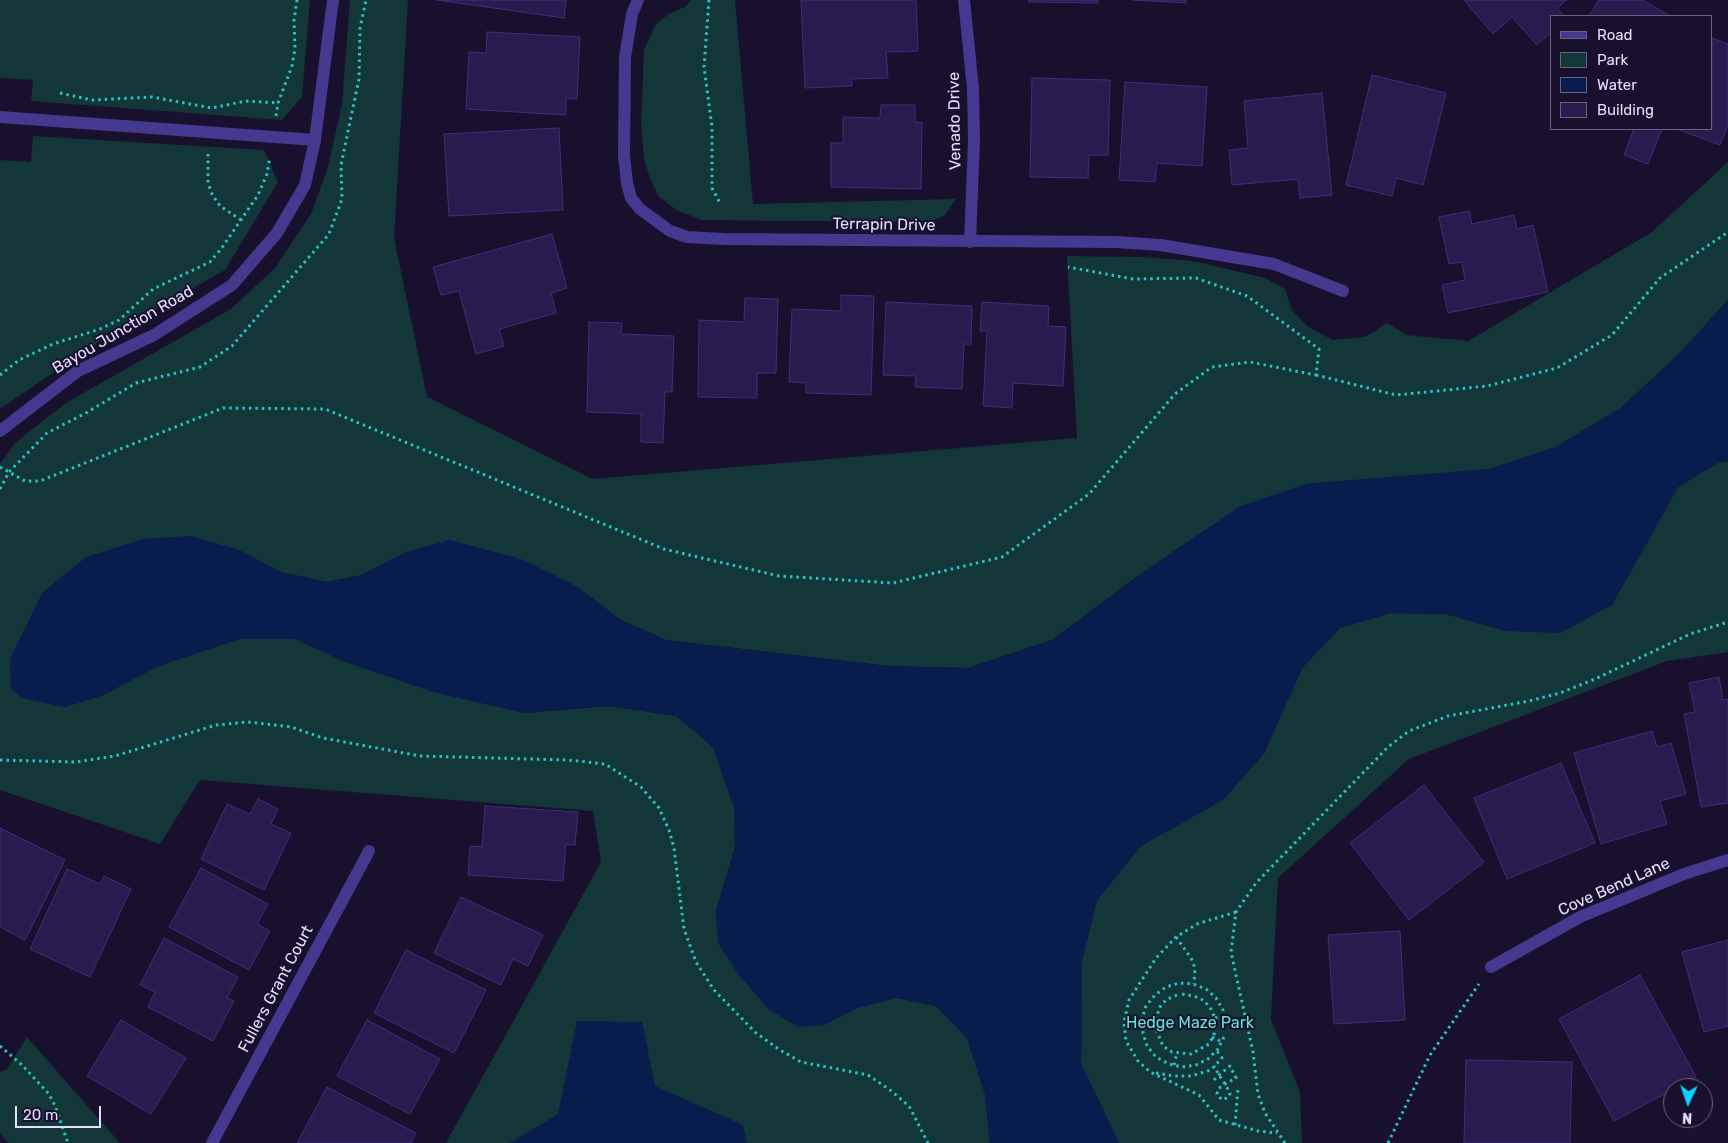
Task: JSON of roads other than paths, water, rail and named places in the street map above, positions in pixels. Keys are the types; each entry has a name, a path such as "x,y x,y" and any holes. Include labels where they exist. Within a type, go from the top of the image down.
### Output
{"street":[{"name":"Bayou Junction Road","path":"0,431 78,371 154,335 232,285 278,233 305,185 315,140 333,0"},
{"name":"Terrapin Drive","path":"638,0 632,14 626,57 624,156 627,183 631,198 654,222 670,232 687,237 970,242 1116,242 1193,249 1274,264 1343,291"},
{"name":"Venado Drive","path":"964,0 973,98 974,140 970,242"},
{"path":"0,117 315,140"},
{"name":"Fullers Grant Court","path":"212,1143 368,851"},
{"name":"Cove Bend Lane","path":"1491,967 1580,916 1684,874 1728,860"}],"water":[{"path":"1728,300 1728,461 1717,463 1678,487 1612,605 1560,633 1506,631 1446,614 1390,613 1340,628 1302,668 1264,753 1224,799 1141,846 1097,900 1082,961 1081,1064 1119,1143 990,1143 985,1094 967,1038 936,1006 897,998 857,1008 824,1025 798,1027 768,1009 738,974 718,943 716,911 735,847 734,807 713,747 676,716 609,706 525,713 434,692 346,662 295,639 239,639 158,666 103,695 65,707 22,698 11,689 10,659 42,593 86,557 143,539 191,536 239,550 281,572 327,582 362,575 406,552 450,540 521,559 576,586 621,620 666,640 888,666 968,668 1052,640 1139,575 1240,506 1306,484 1490,469 1556,447 1622,407 1681,352"},
{"path":"577,1021 642,1022 655,1086 743,1125 747,1143 510,1143 558,1114"}],"park label":[{"name":"Hedge Maze Park","path":"1190,1023"}]}
